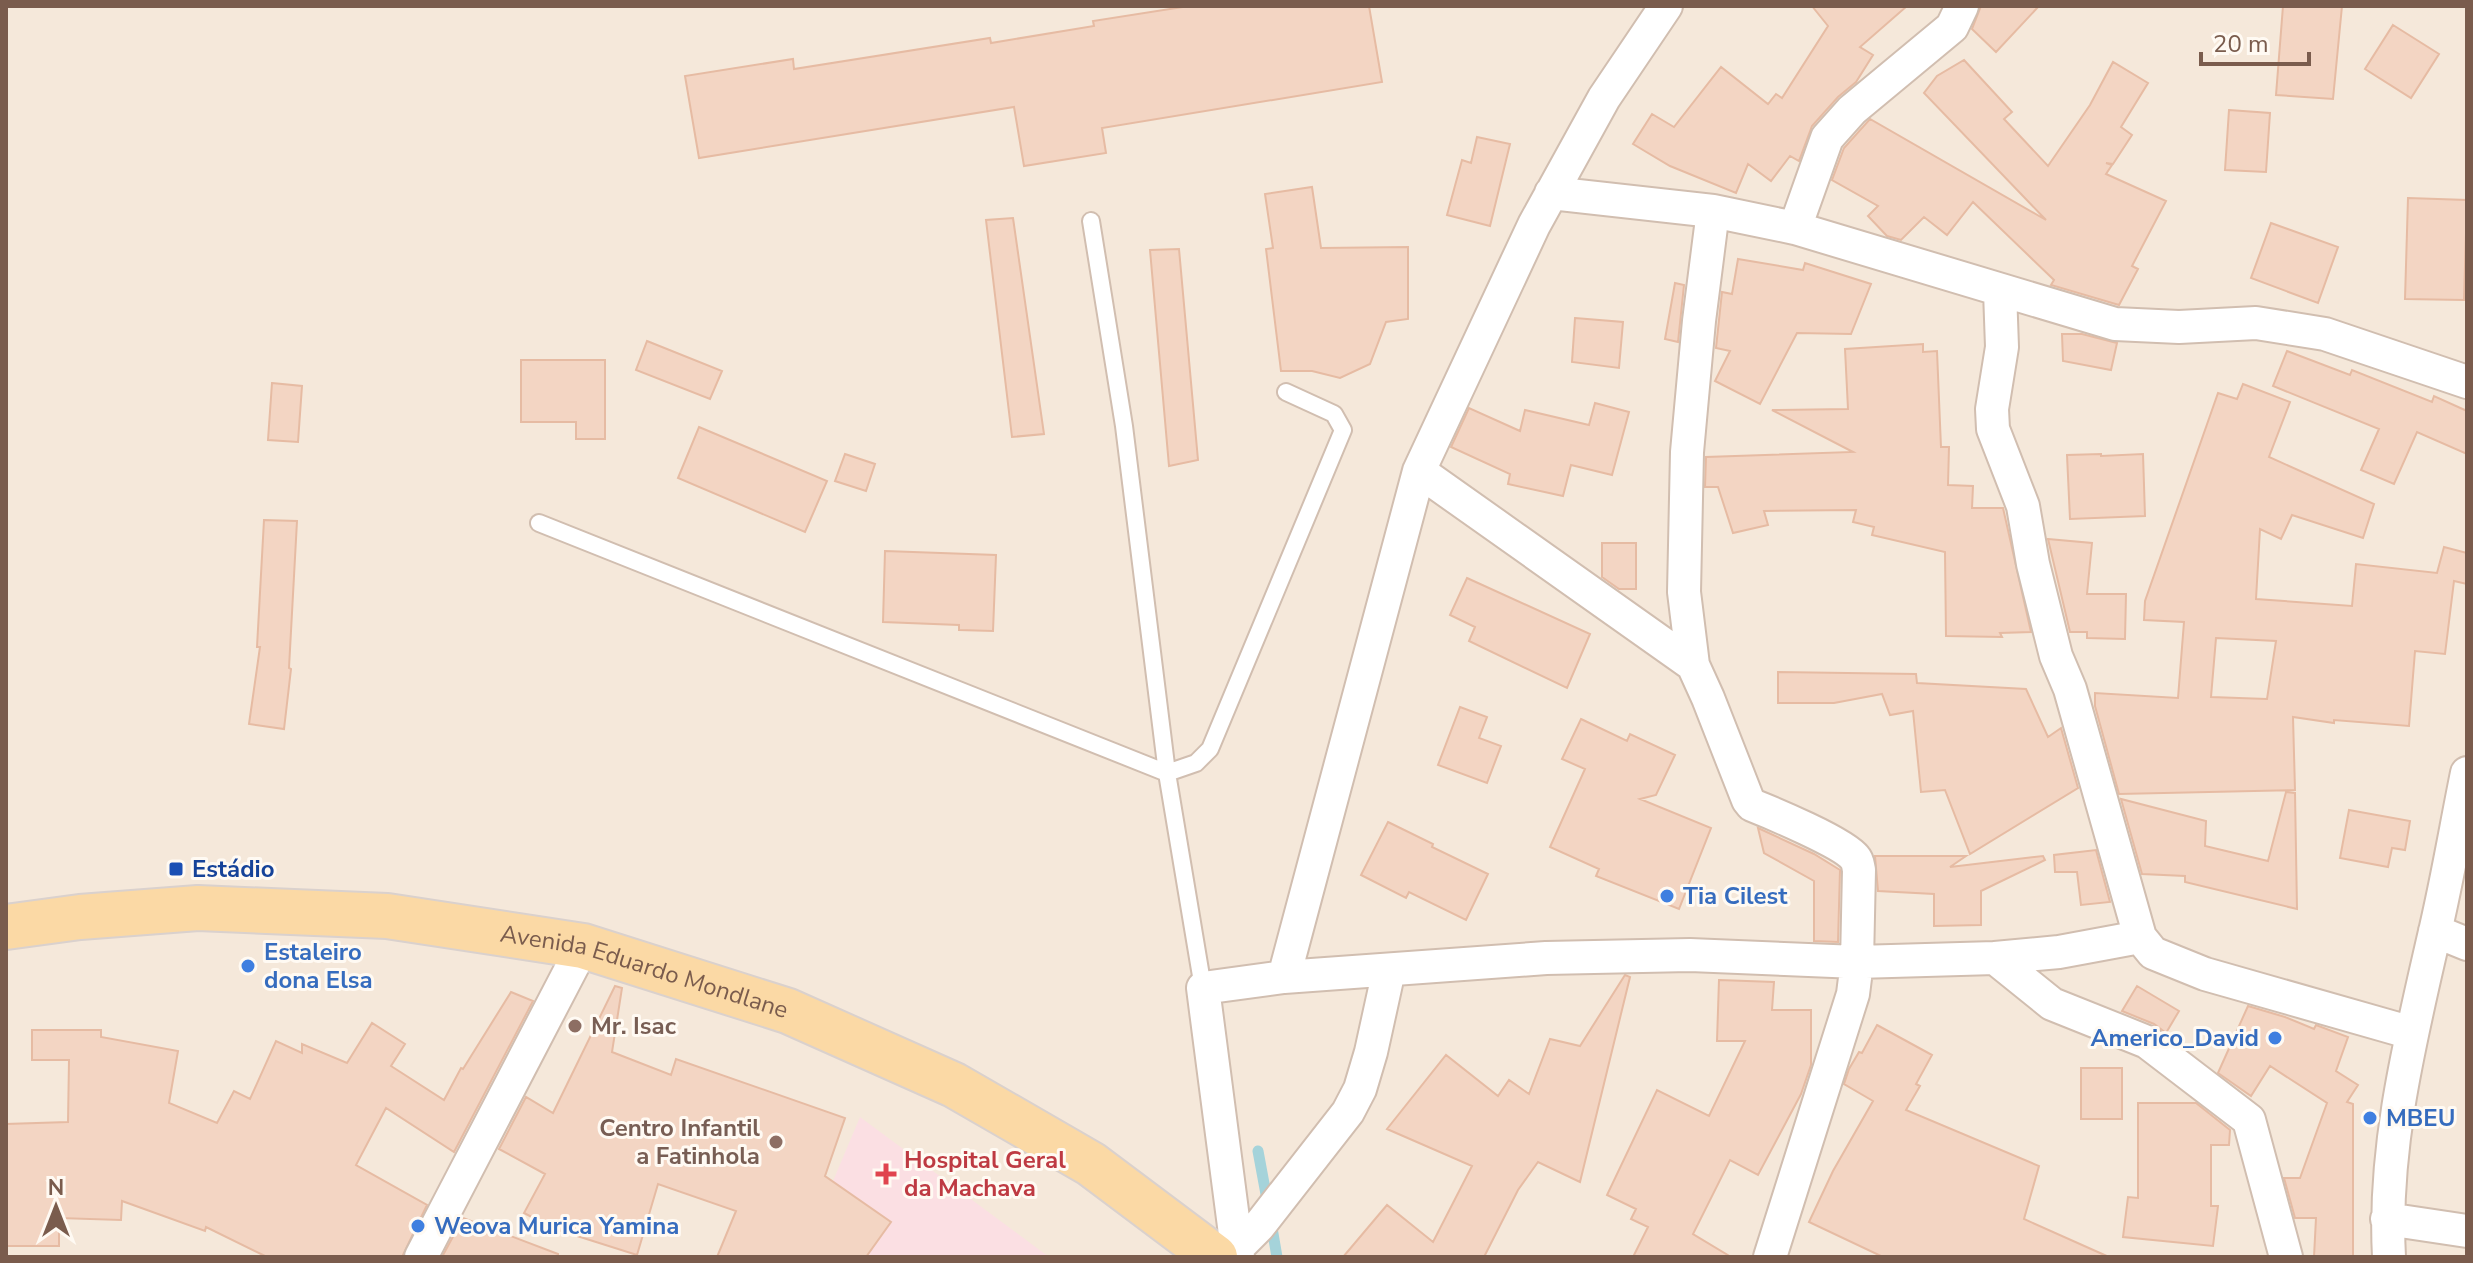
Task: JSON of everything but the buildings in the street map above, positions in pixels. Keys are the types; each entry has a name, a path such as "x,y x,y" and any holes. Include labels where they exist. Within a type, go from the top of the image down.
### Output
{"main road":[{"name":"Avenida Eduardo Mondlane","path":"6,927 80,917 198,908 387,916 583,946 788,1011 954,1085 1091,1164 1230,1254"}],"street":[{"path":"1284,977 1419,471 1551,193 1604,98 1666,6"},
{"path":"1795,228 1827,138 1852,110 1952,27 1962,6"},
{"path":"1551,193 1713,211 1795,228 2115,324 2179,327 2256,323 2325,334 2467,382"},
{"path":"1713,211 1699,321 1686,476 1684,592 1693,665 1752,805 1789,820 1847,851 1857,859 1859,870 1857,962 1853,994 1770,1257"},
{"path":"2000,291 2002,347 1992,409 1993,429 2023,506 2033,564 2056,656 2070,689 2140,937 2153,953 2205,974 2412,1033"},
{"path":"1419,471 1693,665"},
{"path":"2389,1257 2387,1219 2393,1141 2412,1033 2467,773"},
{"path":"2435,931 2467,944"},
{"path":"1230,1254 1203,988 1284,977 1546,958 1704,956 1857,962 1995,958 2059,952 2140,937"},
{"path":"421,1257 583,946"},
{"path":"1995,958 2052,1004 2147,1042 2249,1120 2286,1257"},
{"path":"1230,1254 1259,1226 1348,1112 1360,1089 1371,1052 1389,970"},
{"path":"2387,1219 2467,1231"}],"lane":[{"path":"1091,221 1124,426 1167,773 1203,988"},
{"path":"539,523 1167,773 1196,763 1210,749 1343,430 1334,414 1286,392"}],"shaded area":[{"path":"6,6 2467,6 2467,1257 6,1257"},
{"name":"Hospital Geral da Machava","path":"860,1117 1049,1257 810,1257 812,1231"}],"waterway":[{"path":"1258,1151 1268,1205"},
{"path":"1271,1222 1277,1257"}],"place":[{"name":"Estádio","path":"176,869"},
{"name":"Tia Cilest","path":"1667,896"},
{"name":"Estaleiro dona Elsa","path":"248,966"},
{"name":"Mr. Isac","path":"575,1026"},
{"name":"Americo_David","path":"2275,1038"},
{"name":"MBEU","path":"2370,1118"},
{"name":"Centro Infantil a Fatinhola","path":"776,1142"},
{"name":"Hospital Geral da Machava","path":"886,1174"},
{"name":"Weova Murica Yamina","path":"418,1226"}]}
